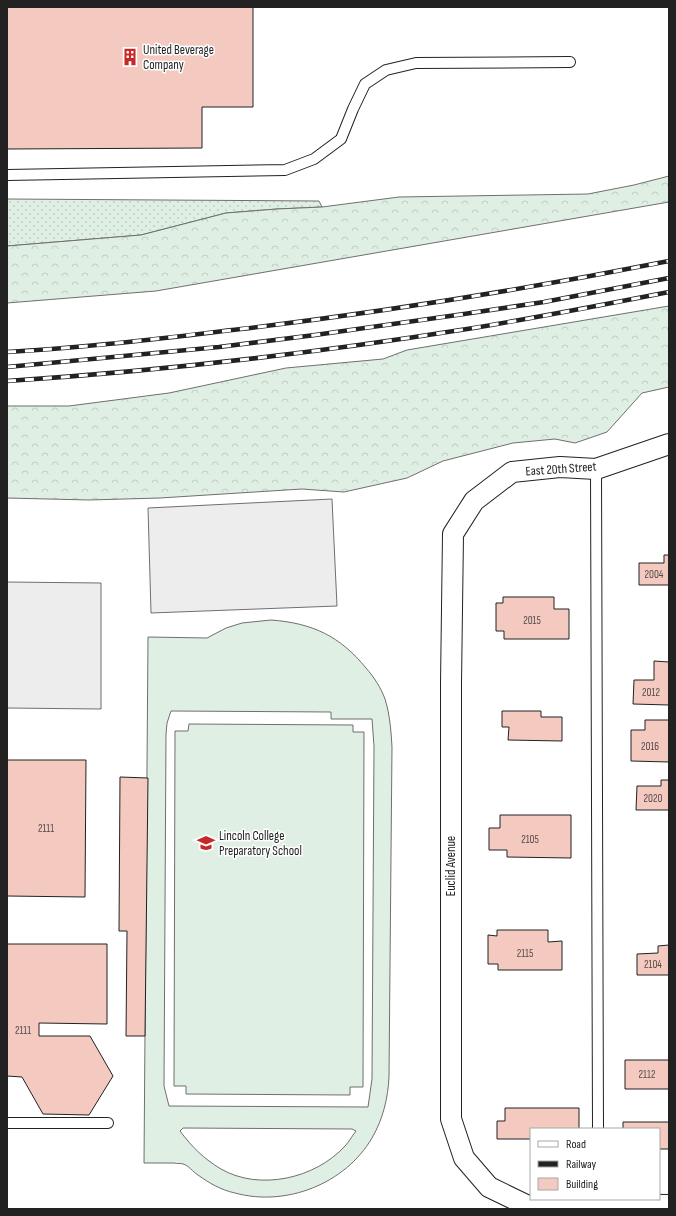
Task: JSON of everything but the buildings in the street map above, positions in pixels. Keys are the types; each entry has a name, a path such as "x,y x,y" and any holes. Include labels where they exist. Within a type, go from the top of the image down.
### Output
{"street":[{"name":"East 20th Street","path":"453,534 474,501 512,472 560,467 596,469 669,444"},
{"name":"Euclid Avenue","path":"453,534 451,683 451,1119 464,1158 489,1187 528,1206 598,1202"},
{"path":"598,1202 669,1205"}],"lane":[{"path":"7,175 285,170 314,159 341,139 353,109 366,84 386,70 416,63 570,62"},
{"path":"596,469 598,1128"},
{"path":"7,1123 108,1123"}],"green space":[{"path":"669,176 669,202 156,291 7,303 7,246 141,235 226,213 322,207 399,197 588,194"},
{"path":"7,199 319,201 322,207 226,213 141,235 7,246"},
{"path":"669,306 669,387 642,393 607,432 575,443 555,439 513,443 443,461 407,478 344,492 302,489 160,498 89,500 7,498 7,406 69,406 169,393 286,368 383,359 407,350"},
{"path":"271,620 299,624 324,633 346,647 369,671 377,683 385,699 391,729 389,1077 384,1108 372,1138 360,1154 346,1168 330,1179 312,1188 294,1194 274,1197 254,1197 225,1190 206,1181 187,1166 182,1164 144,1163 148,637 207,638 226,628 242,623","holes":["171,711 331,712 331,719 372,719 374,746 372,1079 368,1107 169,1106 164,1086 166,734 167,723","183,1128 352,1129 356,1131 345,1146 333,1157 318,1167 303,1174 269,1180 236,1176 221,1169 204,1157 194,1147 180,1131"]},
{"path":"189,724 353,725 353,732 364,732 363,1087 350,1087 350,1095 186,1094 186,1086 174,1086 175,731 188,731"}],"shaded area":[{"path":"332,499 337,606 151,613 148,508"},
{"path":"7,582 101,583 101,709 7,708"}],"railway":[{"path":"7,352 124,342 348,315 509,290 669,261"},
{"path":"7,367 219,347 315,335 544,302 669,278"},
{"path":"7,381 122,372 353,346 492,325 669,292"}],"place":[{"name":"United Beverage Company","path":"130,57"},
{"name":"Lincoln College Preparatory School","path":"206,843"}]}
